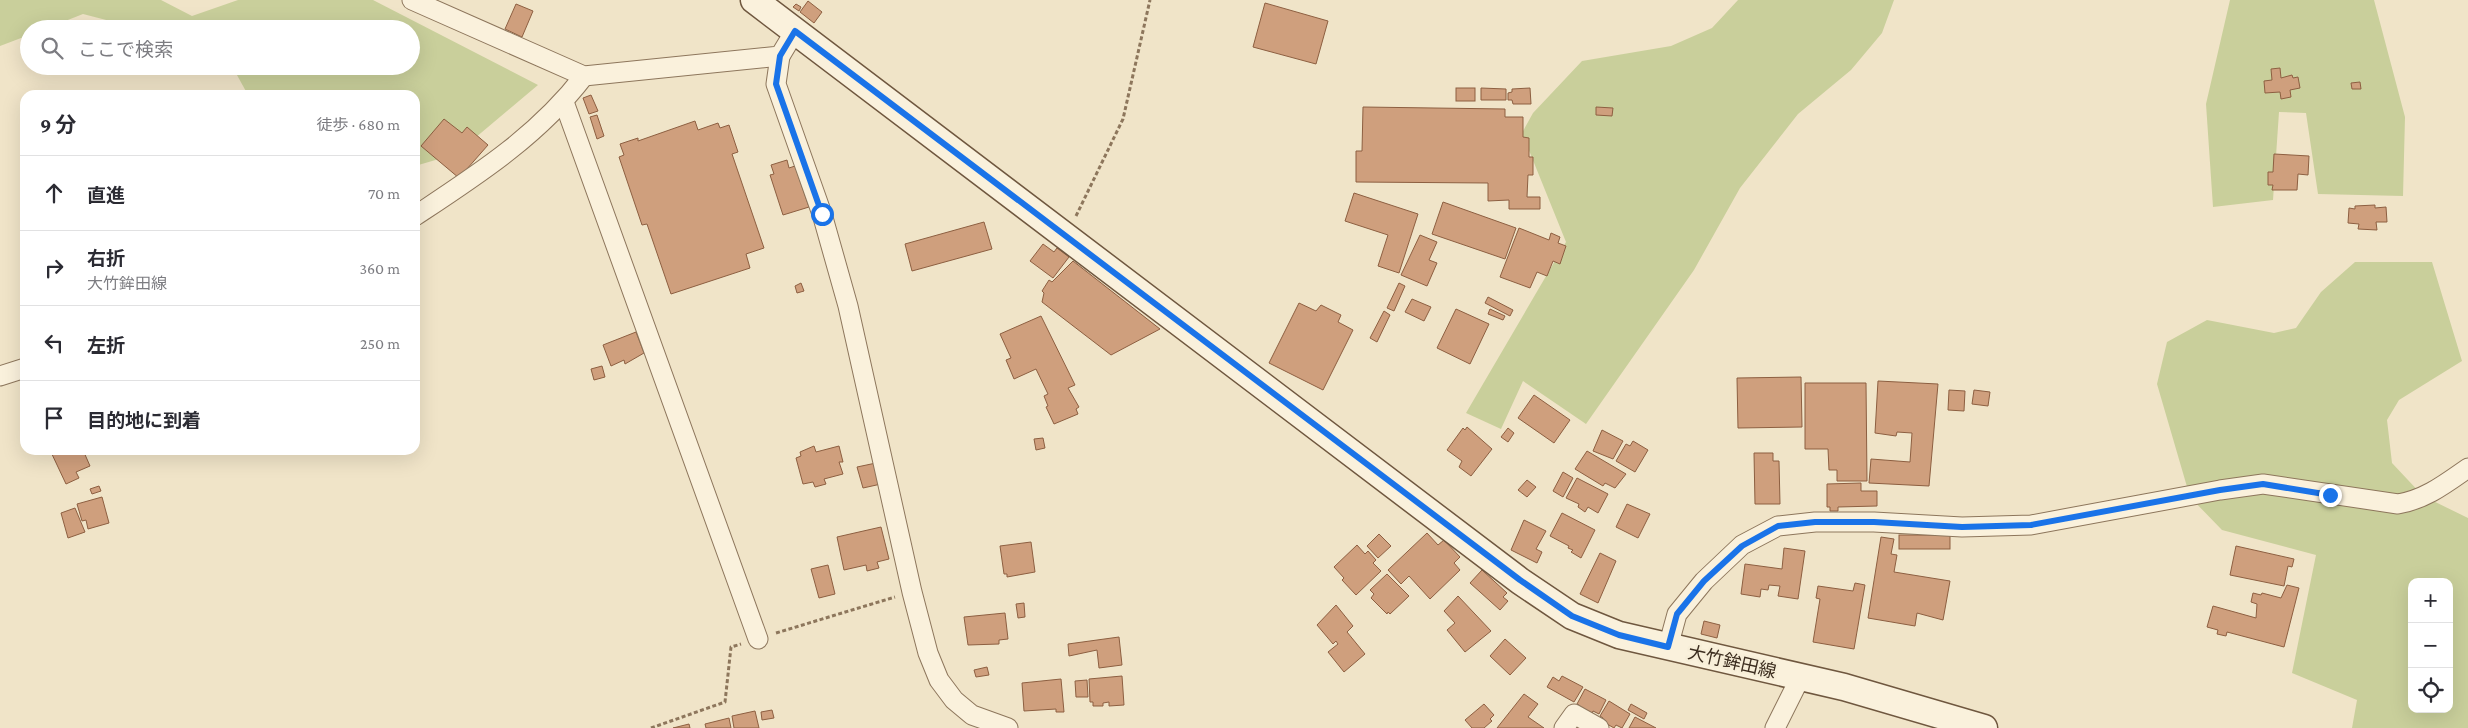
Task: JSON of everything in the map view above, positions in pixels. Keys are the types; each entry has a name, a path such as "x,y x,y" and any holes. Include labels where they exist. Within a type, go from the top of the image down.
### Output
{"main road":[{"name":"大竹鉾田線","path":"754,0 1520,580 1572,616 1619,635 1900,702 1984,728"}],"street":[{"path":"412,0 584,76 780,56"},
{"path":"795,31 780,56 776,84 822,214 848,306 912,592 928,653 939,680 954,700 972,715 1008,728"},
{"path":"420,213 499,160 564,102 584,76"},
{"path":"564,102 758,639"},
{"path":"0,376 20,370"},
{"path":"1668,647 1677,614 1704,581 1742,546 1778,526 1815,522 1874,522 1962,527 2031,525 2220,490 2263,484 2398,504 2415,501 2435,492 2468,468"},
{"path":"1775,728 1800,678"},
{"path":"1564,728 1574,714 1599,728"}],"path":[{"path":"1066,236 1123,119 1150,0"}],"green space":[{"path":"0,0 161,0 192,16 238,0 373,0 412,20 106,20 83,14 68,20 20,20 20,38 0,46"},
{"path":"1738,0 1894,0 1882,33 1851,70 1798,114 1740,188 1694,270 1586,424 1523,381 1501,429 1466,413 1566,242 1522,133 1533,113 1582,61 1671,46 1712,28"},
{"path":"2230,0 2374,0 2405,117 2403,196 2318,194 2306,113 2279,112 2273,200 2213,207 2206,104"},
{"path":"420,24 538,85 456,154 420,165 420,90 245,90 237,75 420,75"},
{"path":"2355,262 2432,262 2462,361 2399,400 2387,420 2392,463 2423,496 2468,518 2468,728 2352,728 2357,700 2292,673 2316,555 2222,530 2190,497 2157,384 2167,342 2207,320 2274,333 2296,328 2321,292"}],"building":[{"path":"808,1 822,12 814,23 800,12"},
{"path":"1265,3 1328,21 1316,64 1253,47"},
{"path":"516,4 533,11 522,37 505,29"},
{"path":"796,4 801,7 799,11 793,7"},
{"path":"2280,68 2281,78 2292,75 2293,78 2298,77 2300,88 2290,90 2291,97 2281,99 2280,92 2265,93 2264,81 2272,80 2271,69"},
{"path":"2360,82 2361,89 2352,89 2351,83"},
{"path":"1456,88 1475,88 1475,101 1456,101"},
{"path":"1481,88 1506,89 1506,100 1481,100"},
{"path":"1530,88 1531,104 1513,104 1512,100 1508,100 1508,93 1512,92 1512,89"},
{"path":"591,95 598,111 589,114 583,98"},
{"path":"1363,107 1505,109 1505,117 1523,117 1523,137 1529,138 1529,157 1533,157 1533,175 1528,175 1527,197 1540,197 1540,209 1509,209 1509,200 1488,201 1488,183 1356,182 1356,151 1362,151"},
{"path":"1596,107 1613,108 1612,116 1596,115"},
{"path":"597,115 604,136 597,139 590,117"},
{"path":"444,119 462,133 467,127 488,145 459,178 421,146"},
{"path":"695,121 698,130 718,123 720,128 729,125 738,152 732,154 764,248 746,254 750,268 671,294 647,224 642,225 619,157 624,155 620,144 638,138 638,141"},
{"path":"2274,154 2309,156 2308,175 2298,174 2297,190 2272,190 2273,185 2268,185 2268,172 2273,172"},
{"path":"787,160 789,168 795,166 809,207 783,215 770,175 774,174 771,165"},
{"path":"1354,193 1418,214 1399,273 1378,266 1388,235 1345,221"},
{"path":"1443,202 1516,228 1505,259 1432,234"},
{"path":"2375,205 2375,208 2386,207 2387,222 2376,222 2377,230 2358,229 2359,224 2348,223 2349,208 2355,209 2355,206"},
{"path":"984,222 992,249 912,271 905,244"},
{"path":"1519,228 1549,240 1551,233 1560,237 1558,243 1566,246 1560,264 1553,261 1547,276 1537,272 1530,288 1500,277"},
{"path":"1420,235 1437,242 1429,260 1437,263 1427,286 1401,275"},
{"path":"1043,244 1054,252 1057,248 1069,257 1053,278 1030,261"},
{"path":"1073,261 1160,329 1111,355 1042,302 1044,293 1042,291 1049,280 1052,282"},
{"path":"801,283 804,291 797,293 795,286"},
{"path":"1399,283 1405,286 1394,311 1387,308"},
{"path":"1488,297 1513,310 1510,316 1485,303"},
{"path":"1412,299 1431,307 1424,321 1405,312"},
{"path":"1299,303 1316,311 1321,305 1341,315 1338,322 1353,330 1323,390 1269,363"},
{"path":"1456,309 1489,324 1470,364 1437,348"},
{"path":"1490,309 1505,316 1503,320 1488,314"},
{"path":"1384,311 1390,315 1377,342 1370,338"},
{"path":"1041,316 1075,385 1068,388 1079,407 1076,409 1078,414 1054,424 1046,407 1048,406 1044,396 1048,394 1036,369 1014,379 1006,360 1011,358 1000,334"},
{"path":"636,332 644,353 625,364 624,360 611,366 603,345"},
{"path":"602,366 605,377 594,380 591,369"},
{"path":"1801,377 1802,427 1738,428 1737,378"},
{"path":"1878,381 1938,384 1929,486 1869,483 1871,459 1910,462 1912,433 1897,432 1896,436 1875,433"},
{"path":"1805,383 1866,383 1867,481 1837,481 1837,470 1829,470 1828,449 1805,449"},
{"path":"1949,390 1965,391 1964,411 1948,410"},
{"path":"1974,390 1990,392 1988,406 1972,404"},
{"path":"1534,395 1570,420 1554,443 1518,418"},
{"path":"1467,427 1492,449 1471,476 1459,467 1462,461 1447,450 1463,428 1465,430"},
{"path":"1508,428 1514,433 1508,442 1501,437"},
{"path":"1602,430 1623,441 1613,459 1593,451"},
{"path":"1043,438 1045,448 1036,450 1034,439"},
{"path":"1633,441 1648,450 1635,472 1616,461 1626,444 1630,446"},
{"path":"814,446 816,452 839,446 843,462 839,462 843,474 824,479 826,484 815,487 813,482 803,484 796,458 801,456 800,452"},
{"path":"1587,451 1626,474 1615,488 1605,483 1603,486 1575,469"},
{"path":"1754,453 1773,453 1773,461 1779,461 1780,504 1755,504"},
{"path":"52,455 85,455 90,466 76,472 79,478 66,484"},
{"path":"876,463 881,484 863,488 857,467"},
{"path":"1563,472 1573,478 1563,497 1553,491"},
{"path":"1577,478 1608,494 1598,513 1588,507 1585,512 1578,507 1579,504 1566,498"},
{"path":"1527,480 1536,487 1527,497 1518,490"},
{"path":"1861,483 1861,491 1877,491 1877,506 1838,507 1838,511 1830,511 1830,507 1827,507 1827,484"},
{"path":"99,486 101,491 92,494 90,489"},
{"path":"102,497 109,523 88,529 86,520 82,521 77,504"},
{"path":"1627,504 1650,514 1638,538 1616,527"},
{"path":"75,508 85,532 68,538 61,513"},
{"path":"1562,513 1595,530 1581,558 1571,552 1573,550 1568,548 1569,546 1550,536"},
{"path":"1524,520 1546,531 1536,549 1542,552 1537,563 1511,550"},
{"path":"881,527 889,559 877,562 879,568 867,571 866,565 844,570 837,537"},
{"path":"1427,533 1438,545 1444,540 1460,557 1454,563 1460,570 1430,599 1409,576 1401,584 1388,570"},
{"path":"1379,534 1391,546 1378,558 1367,546"},
{"path":"1899,535 1950,535 1950,549 1899,549"},
{"path":"1881,537 1894,539 1891,554 1897,555 1894,572 1950,581 1943,620 1917,613 1915,626 1868,618"},
{"path":"1031,542 1035,572 1007,577 1007,574 1004,574 1000,546"},
{"path":"1357,545 1365,554 1368,551 1376,560 1373,563 1381,571 1356,595 1342,580 1344,578 1334,567"},
{"path":"2236,546 2294,559 2292,567 2288,566 2284,586 2230,575"},
{"path":"1784,548 1805,551 1798,599 1778,596 1780,586 1769,585 1768,590 1761,589 1760,597 1741,594 1745,564 1782,569"},
{"path":"1600,553 1616,561 1598,603 1580,594"},
{"path":"828,565 835,594 819,598 811,569"},
{"path":"1482,570 1507,593 1503,597 1508,601 1500,610 1470,583"},
{"path":"1387,574 1409,596 1390,614 1388,612 1387,614 1371,598 1374,594 1370,590"},
{"path":"1855,583 1865,585 1854,649 1813,642 1820,599 1816,598 1818,586 1853,591"},
{"path":"2287,585 2299,588 2284,647 2227,632 2226,636 2217,634 2218,630 2207,627 2213,606 2256,618 2257,604 2251,602 2253,593 2261,595 2262,593 2281,598"},
{"path":"1458,596 1491,631 1465,652 1447,630 1455,623 1444,611"},
{"path":"1024,603 1025,617 1018,618 1016,604"},
{"path":"1336,605 1353,626 1347,632 1365,654 1344,672 1328,652 1338,644 1336,641 1333,644 1317,625"},
{"path":"1005,613 1008,639 999,640 999,644 968,645 964,617"},
{"path":"1704,621 1720,625 1717,638 1701,634"},
{"path":"1119,637 1122,665 1099,668 1097,650 1069,656 1068,644"},
{"path":"1505,639 1526,658 1510,675 1490,656"},
{"path":"987,667 989,675 976,677 974,670"},
{"path":"1122,676 1124,705 1109,706 1109,702 1103,703 1103,706 1093,706 1093,702 1090,702 1089,679"},
{"path":"1562,676 1583,687 1574,702 1547,687 1553,677 1559,681"},
{"path":"1061,679 1064,712 1056,712 1056,709 1024,711 1022,683"},
{"path":"1087,680 1088,697 1076,697 1075,681"},
{"path":"1585,689 1606,700 1599,714 1593,711 1591,716 1577,709 1579,705 1577,704"},
{"path":"1524,694 1538,704 1528,717 1544,728 1497,728"},
{"path":"1609,701 1630,714 1622,728 1616,725 1614,728 1602,721 1603,718 1600,716"},
{"path":"1484,704 1494,715 1490,719 1492,721 1484,728 1472,728 1465,720"},
{"path":"1631,704 1647,713 1644,719 1628,710"},
{"path":"772,710 774,718 762,720 761,712"},
{"path":"755,711 759,728 734,728 732,716"},
{"path":"1635,717 1656,728 1629,728"},
{"path":"729,718 731,728 706,728 705,724"},
{"path":"689,724 690,728 673,728"}],"route":[{"path":"822,214 776,84 780,56 795,31 1520,580 1572,616 1619,635 1668,647 1677,614 1704,581 1742,546 1778,526 1815,522 1874,522 1962,527 2031,525 2220,490 2263,484 2330,495"}]}
